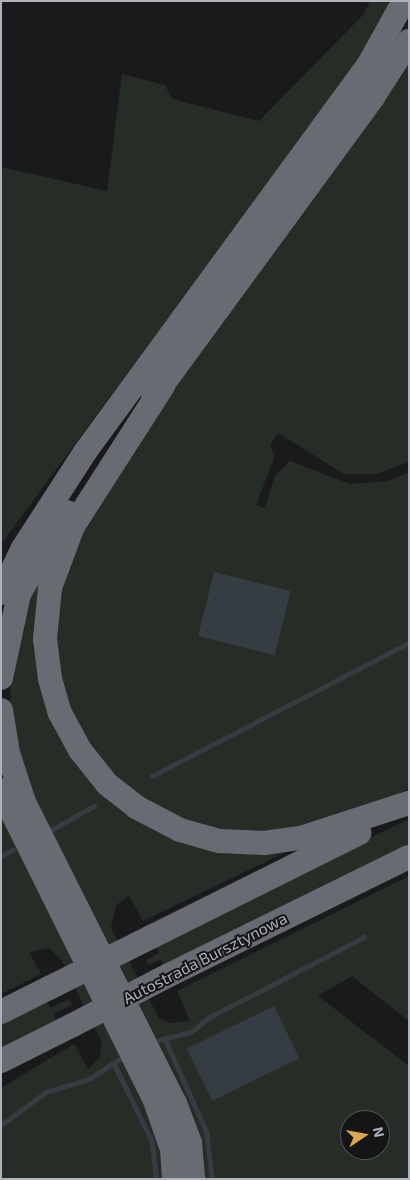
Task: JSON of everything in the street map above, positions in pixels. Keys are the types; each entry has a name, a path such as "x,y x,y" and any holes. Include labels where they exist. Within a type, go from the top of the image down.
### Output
{"highway":[{"path":"1,593 23,548 85,452 370,62 404,1"},
{"path":"1,678 10,623 39,554 163,386 409,41"},
{"path":"163,386 92,493 61,552 50,588 45,639 50,679 76,744 107,784 136,807 180,830 219,840 264,843 301,838 409,803"},
{"path":"1,559 29,517 85,452"},
{"path":"1,710 8,753 24,802 175,1103 190,1143 193,1179"},
{"path":"1,790 154,1098 172,1150 174,1179"},
{"path":"1,1012 409,809"},
{"name":"Autostrada Bursztynowa","path":"1,1061 409,856"},
{"path":"1,1076 49,1037"}],"shaded area":[{"path":"370,1 393,1 370,45 1,544 1,167 107,191 122,74 165,85 172,99 259,121 364,14"},
{"path":"409,59 409,462 377,474 344,474 278,433 270,445 275,456 256,505 265,508 275,476 290,461 350,484 388,481 409,472 409,789 367,808 272,834 198,827 141,800 100,762 63,694 54,625 66,562 125,454"},
{"path":"214,572 291,591 275,655 198,636"},
{"path":"45,579 39,609 83,766 242,853 286,852 143,921 129,896 116,905 111,928 159,1018 169,1023 190,1021 177,991 409,876 409,1021 352,976 318,996 409,1066 409,1179 202,1179 32,797 11,718 10,667 35,580"},
{"path":"1,810 158,1129 167,1179 1,1179 1,1088 74,1044 88,1070 100,1057 102,1043 62,961 49,948 29,952 41,974 1,994"},
{"path":"409,819 409,847 165,968 161,959 149,965 146,960 159,953 154,944"},
{"path":"69,999 72,1005 53,1014 57,1022 1,1051 1,1023 46,1000 50,1008"},
{"path":"274,1006 299,1058 212,1101 187,1049"}],"waterway":[{"path":"152,776 409,643"},
{"path":"51,830 94,806"},
{"path":"1,856 13,850"},
{"path":"159,1040 191,1032 208,1018 364,937"},
{"path":"165,1039 207,1133 212,1179"},
{"path":"1,1125 46,1092 89,1079 120,1059"},
{"path":"114,1063 152,1141 157,1179"}]}
